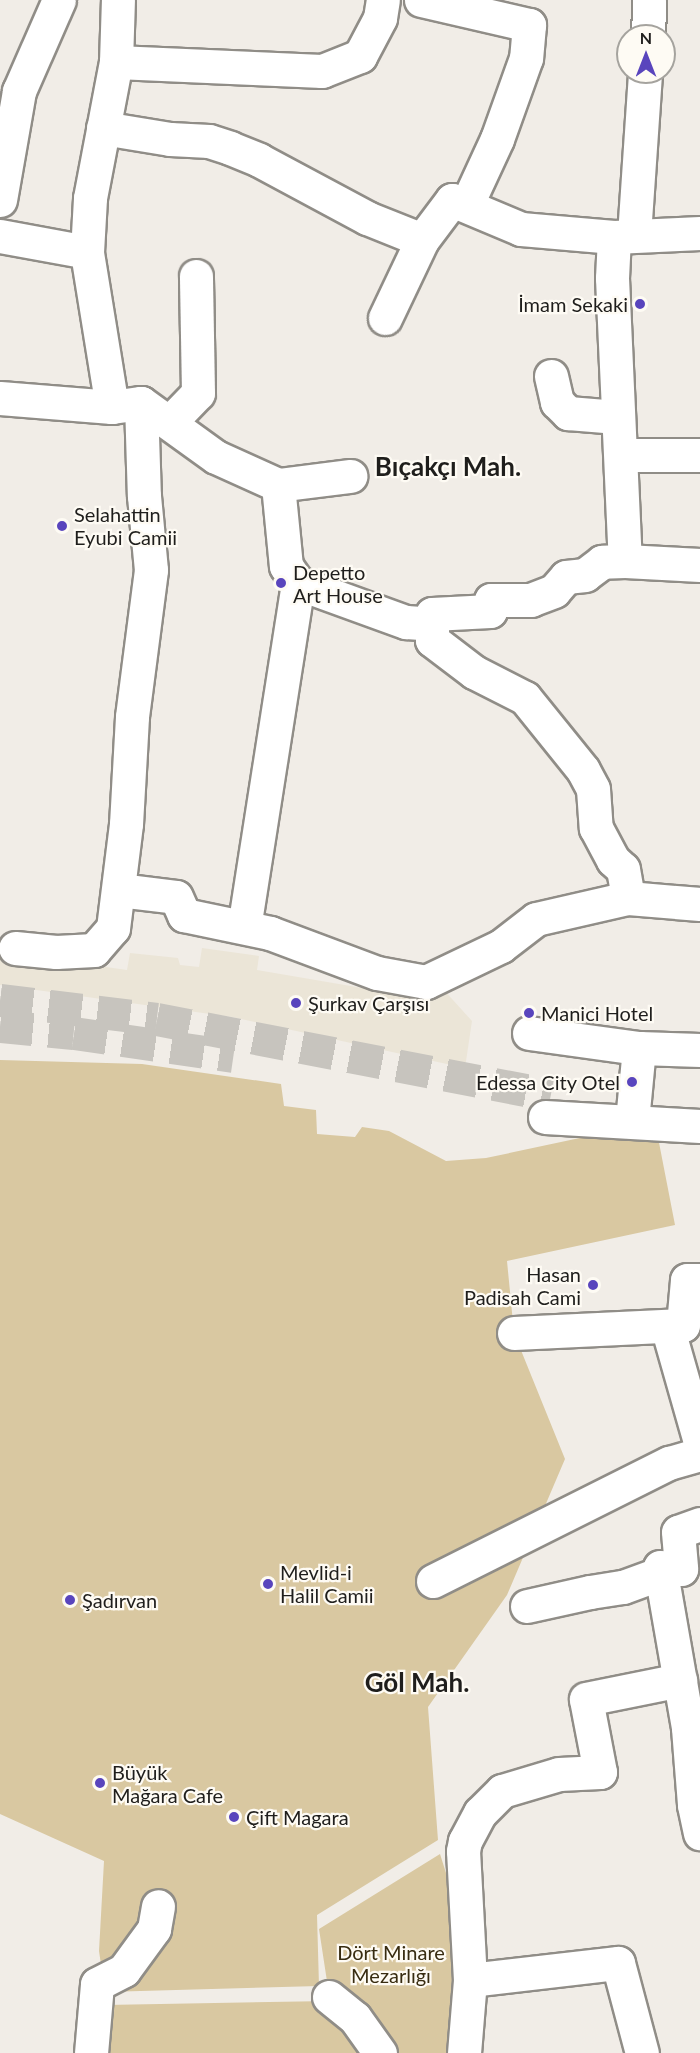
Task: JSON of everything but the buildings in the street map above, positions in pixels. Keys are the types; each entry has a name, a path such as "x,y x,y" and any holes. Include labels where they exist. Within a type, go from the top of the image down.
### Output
{"street":[{"path":"0,200 8,107 59,0"},
{"path":"15,948 56,952 94,950 113,928 120,890 131,729 151,570 144,496 126,405 87,252 90,198 116,62 118,0"},
{"path":"116,62 322,72 360,56 380,18 383,0"},
{"path":"421,0 529,25 526,58 497,139 467,204"},
{"path":"649,24 650,0"},
{"path":"625,561 612,278 624,236 643,84"},
{"path":"103,128 170,139 209,141 230,148 259,160 367,218 422,240"},
{"path":"385,318 422,240 452,200 467,204 496,221 521,229 624,236 700,233"},
{"path":"0,236 87,252"},
{"path":"170,422 198,393 196,276"},
{"path":"551,376 557,402 568,413 617,417"},
{"path":"0,398 126,405 170,422 216,457 278,484 350,476"},
{"path":"621,455 700,455"},
{"path":"278,484 286,566 298,583 406,622 432,624"},
{"path":"628,898 623,869 613,860 596,828 593,789 583,770 525,698 474,672 432,640 432,614 490,611 491,600 531,600 554,591 566,577 585,575 602,562 700,565"},
{"path":"244,927 298,583"},
{"path":"120,890 176,897 184,915 244,927 294,941 316,952 377,973 426,982 501,946 536,919 628,898 700,904"},
{"path":"530,1033 639,1048 700,1050"},
{"path":"633,1110 639,1048"},
{"path":"700,1108 633,1110 548,1106 700,1126"},
{"path":"514,1333 683,1325 687,1280 700,1280"},
{"path":"667,1326 700,1442"},
{"path":"433,1581 669,1463 700,1454"},
{"path":"700,1524 678,1532 681,1569 660,1567 680,1680 694,1729 694,1805 700,1833"},
{"path":"527,1606 623,1587 661,1573"},
{"path":"464,2053 470,1980 463,1851 465,1841 480,1813 502,1791 559,1774 600,1772 586,1699 680,1680"},
{"path":"91,2053 97,1984 124,1970 154,1929 158,1906"},
{"path":"591,1940 594,1955 618,1963"},
{"path":"470,1980 618,1963"},
{"path":"618,1963 642,2053"},
{"path":"329,1997 355,2018 381,2053"}],"shaded area":[{"name":"Şurkav Çarşısı","path":"202,948 259,956 257,970 374,990 380,984 433,978 472,1021 465,1068 232,1017 0,985 0,952 127,970 130,953 178,958 180,965 199,967"}],"green space":[{"path":"0,1060 142,1064 281,1084 284,1106 316,1110 317,1134 355,1137 362,1127 389,1131 446,1161 486,1158 655,1122 675,1225 507,1261 514,1333 565,1459 507,1595 428,1707 438,1840 317,1915 319,1986 105,1992 99,1951 104,1861 0,1814"},
{"name":"Dört Minare Mezarlığı","path":"440,1854 459,1914 453,2053 102,2053 105,2005 330,2001 319,1929"}],"tunnel":[{"path":"0,1000 157,1019 551,1095"},
{"path":"0,1026 74,1033 233,1056"}],"place":[{"name":"İmam Sekaki","path":"640,304"},
{"name":"Selahattin Eyubi Camii","path":"62,526"},
{"name":"Depetto Art House","path":"281,583"},
{"name":"Şurkav Çarşısı","path":"296,1003"},
{"name":"Manici Hotel","path":"529,1013"},
{"name":"Edessa City Otel","path":"632,1082"},
{"name":"Hasan Padisah Cami","path":"593,1285"},
{"name":"Mevlid-i Halil Camii","path":"268,1584"},
{"name":"Şadırvan","path":"70,1600"},
{"name":"Büyük Mağara Cafe","path":"100,1783"},
{"name":"Çift Magara","path":"234,1817"}],"district":[{"name":"Bıçakçı Mah.","path":"448,467"},
{"name":"Göl Mah.","path":"417,1683"}]}
